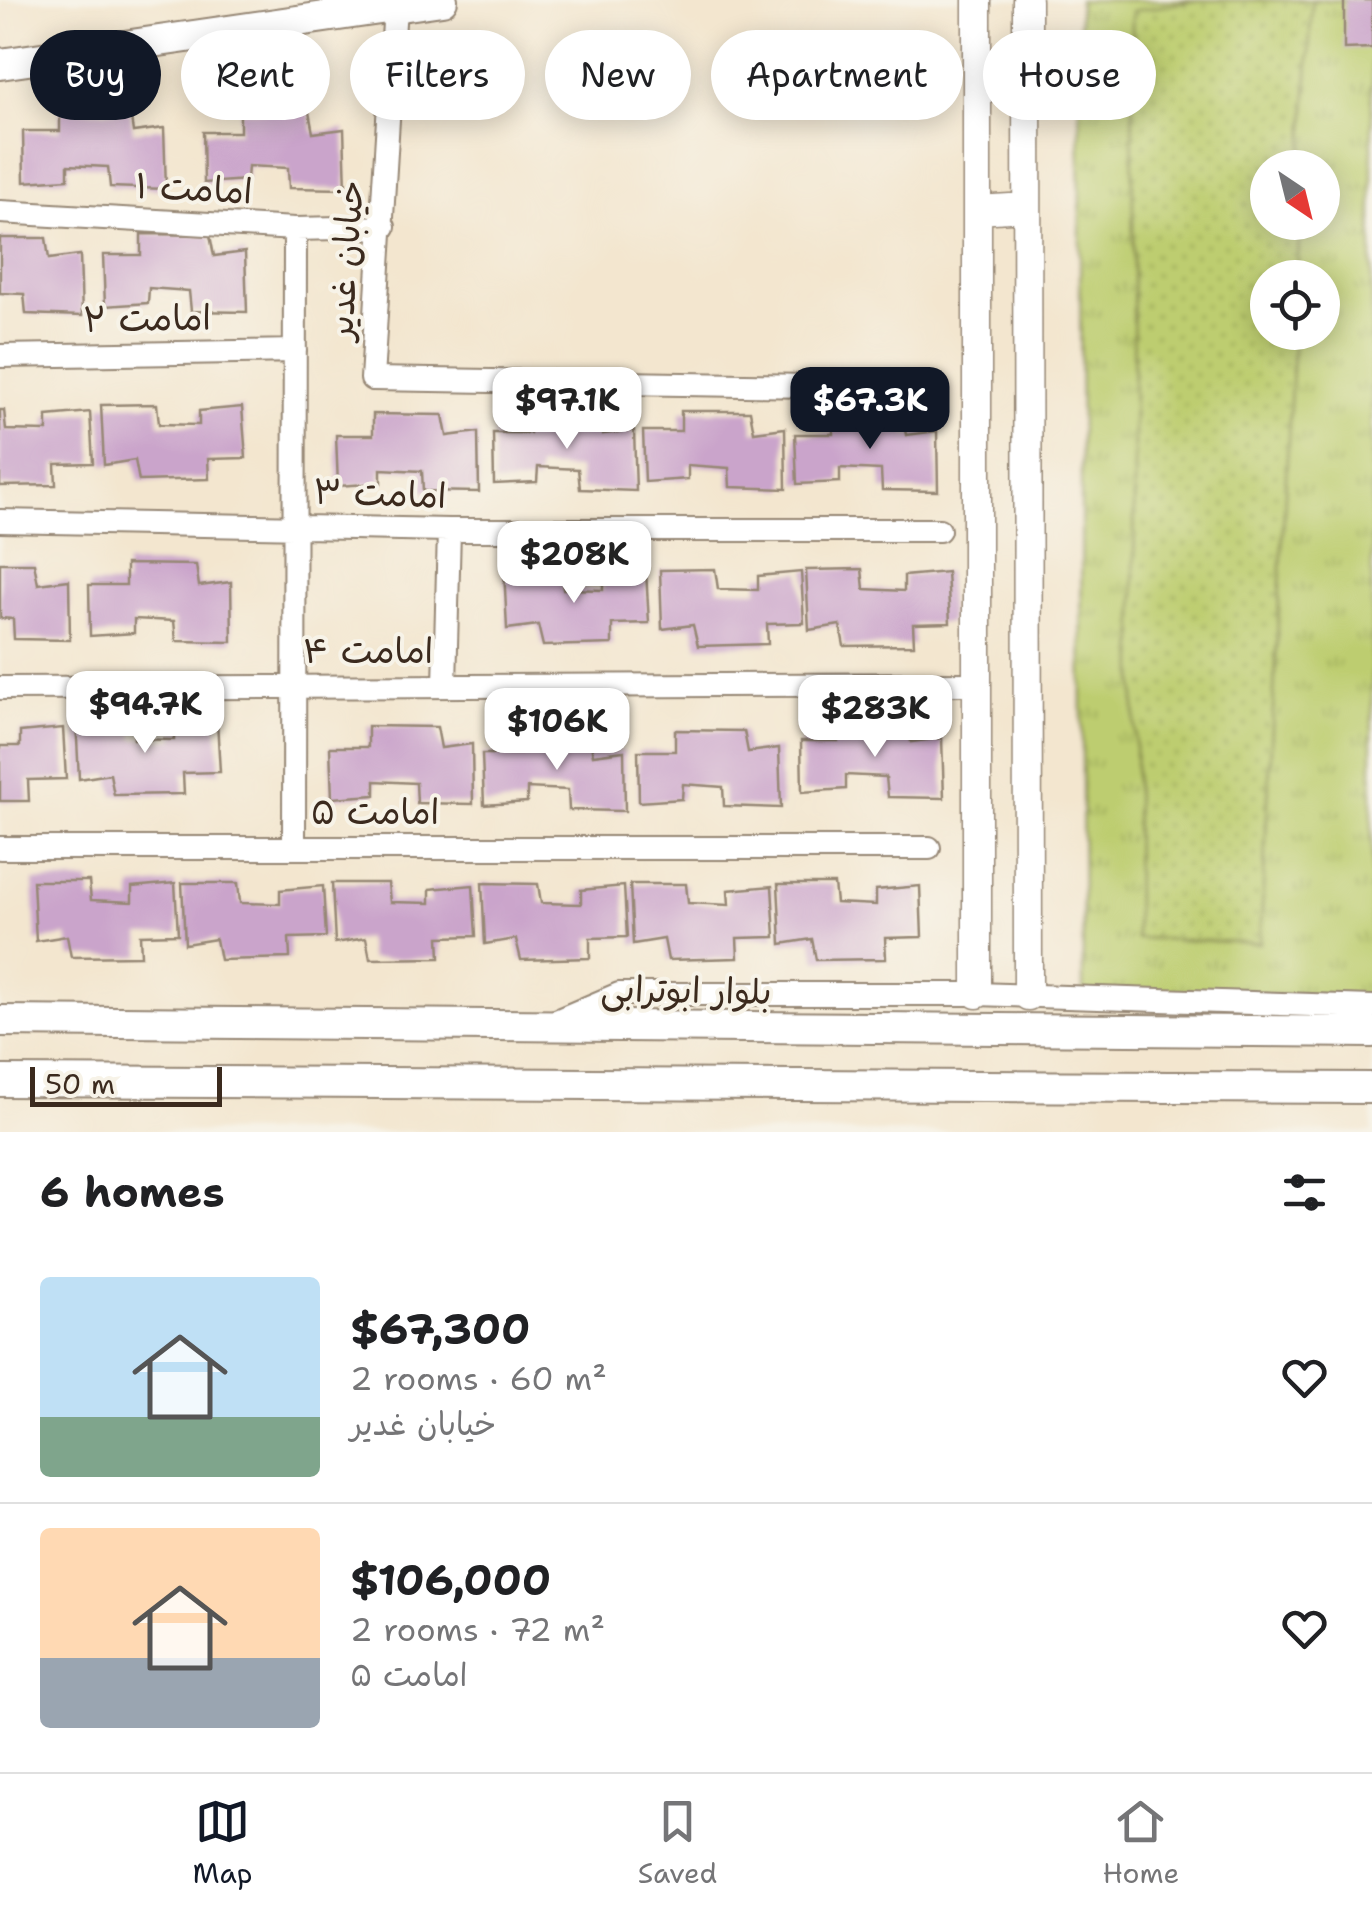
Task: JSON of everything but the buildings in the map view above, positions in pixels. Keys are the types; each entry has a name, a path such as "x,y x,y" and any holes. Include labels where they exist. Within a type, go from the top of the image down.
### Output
{"main road":[{"path":"0,64 442,0"},
{"name":"بلوار ابوترابی","path":"0,1021 1372,1032"},
{"path":"0,1081 1372,1088"}],"street":[{"path":"978,0 978,994"},
{"path":"1026,0 1028,996"},
{"name":"خیابان غدیر","path":"395,6 372,379 931,388"},
{"path":"977,210 1027,207"},
{"name":"امامت ۱","path":"0,212 295,229 384,227"},
{"path":"294,846 295,229"},
{"name":"امامت ۲","path":"0,356 295,350"},
{"name":"امامت ۳","path":"0,521 448,530 939,530"},
{"path":"444,685 448,530"},
{"name":"امامت ۴","path":"0,688 976,684"},
{"name":"امامت ۵","path":"0,848 929,848"},
{"path":"545,1026 619,994 978,994 1372,1006"}],"green space":[{"path":"1079,0 1372,0 1372,996 1083,995 1079,120 1156,120 1156,30 1079,30"},
{"path":"1198,0 1312,0 1304,150 1250,150 1250,240 1299,240 1298,260 1250,260 1250,350 1293,350 1260,943 1136,938 1132,120 1156,120 1156,30 1132,30 1132,11"}]}
